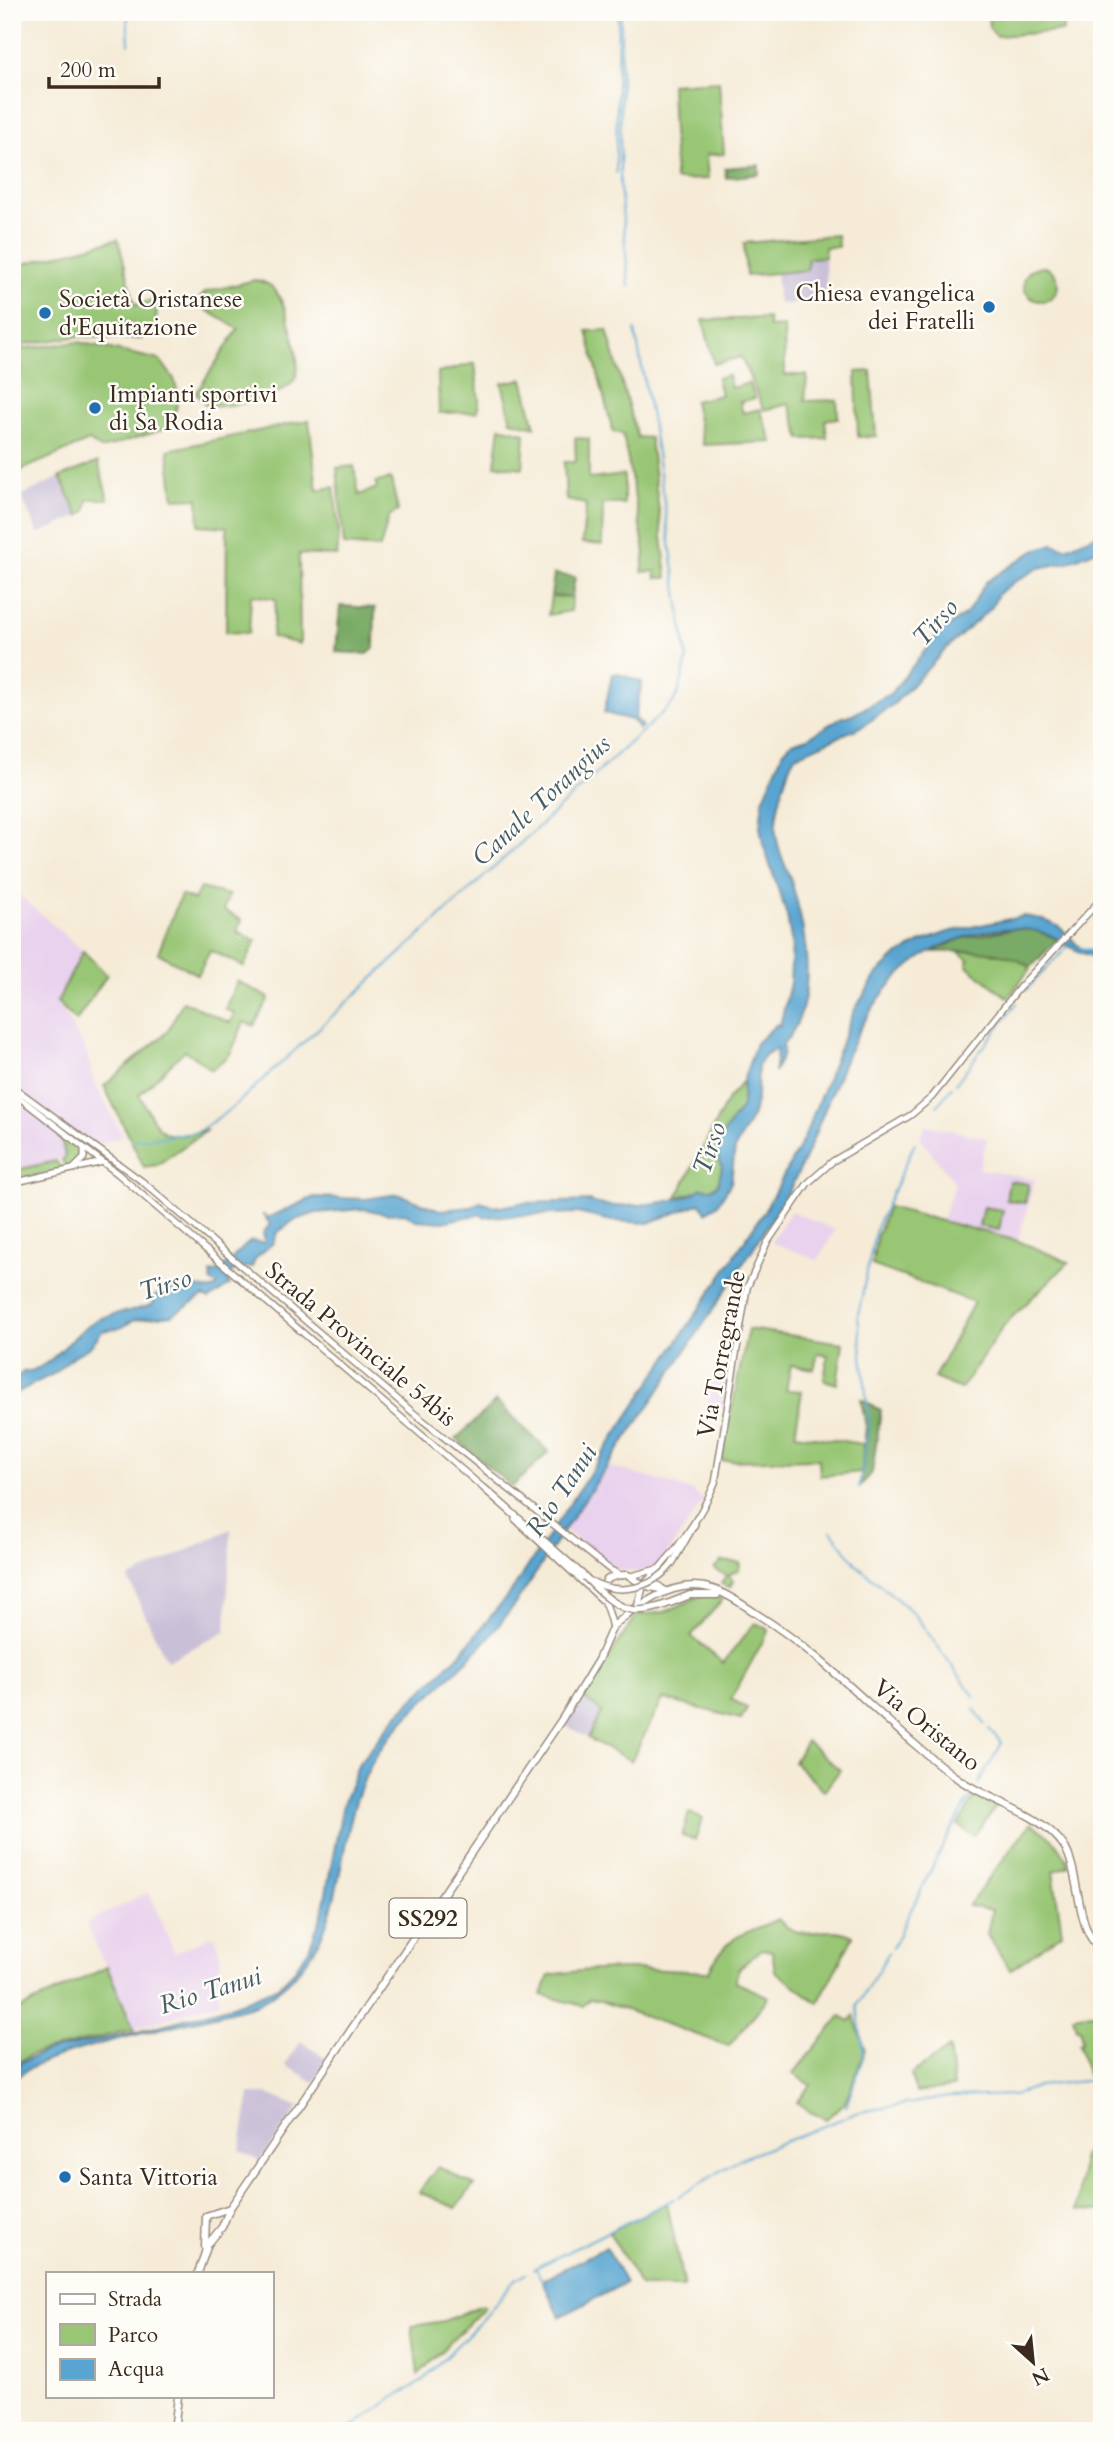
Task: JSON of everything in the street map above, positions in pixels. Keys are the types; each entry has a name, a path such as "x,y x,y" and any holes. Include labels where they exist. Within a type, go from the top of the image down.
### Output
{"main road":[{"name":"Via Torregrande","path":"668,1563 706,1502 718,1471 747,1288 767,1242 795,1200 819,1172 922,1107 962,1061 1018,988 1102,898"},
{"path":"12,1086 103,1162 120,1171 610,1601 630,1610 656,1610 690,1595 708,1592 736,1601"},
{"path":"12,1092 80,1142 84,1158 71,1171"},
{"name":"Strada Provinciale 54bis","path":"80,1142 162,1198 391,1394 620,1575"},
{"path":"12,1183 103,1162"},
{"path":"532,1532 612,1614 623,1616"},
{"path":"585,1577 612,1589 634,1588 653,1581 668,1563"},
{"path":"637,1608 643,1585 668,1563"},
{"path":"612,1629 603,1604 604,1585 620,1575 631,1576 656,1570 668,1563"},
{"path":"653,1575 655,1584 668,1589"},
{"name":"SS292","path":"631,1576 643,1585"},
{"name":"Via Oristano","path":"643,1585 668,1589 706,1587 736,1601 799,1642 960,1781 1006,1804 1054,1835 1069,1856 1091,1939 1102,1949"},
{"name":"Via Oristano","path":"637,1608 668,1589"},
{"name":"SS292","path":"198,2272 230,2208 573,1703 612,1629 623,1616 637,1608"},
{"path":"217,2231 206,2227 206,2216 230,2208"},
{"path":"216,2213 221,2216 223,2224"},
{"name":"SS292","path":"204,2256 206,2227"},
{"path":"174,2431 178,2398"}],"shaded area":[{"path":"825,257 827,303 779,304 776,273 807,270 808,258"},
{"path":"60,477 79,516 38,534 21,496"},
{"path":"12,889 83,951 57,1002 86,1050 94,1082 123,1136 36,1167 12,1172"},
{"path":"926,1125 987,1138 979,1169 1035,1179 1018,1241 942,1220 955,1183 920,1138"},
{"path":"791,1211 835,1230 818,1260 771,1242"},
{"path":"712,1371 730,1374 723,1409 707,1407"},
{"path":"608,1466 690,1490 704,1500 658,1567 641,1572 616,1570 564,1529"},
{"path":"231,1529 226,1631 167,1661 128,1579"},
{"path":"582,1697 602,1712 588,1738 563,1724"},
{"path":"148,1892 175,1953 211,1936 216,1937 221,1958 217,1983 220,2002 134,2029 86,1923"},
{"path":"301,2041 329,2061 314,2082 285,2065"},
{"path":"250,2094 267,2094 299,2107 260,2162 240,2150"}],"green space":[{"path":"988,12 1063,12 1063,31 996,36 989,27"},
{"path":"719,81 724,154 706,155 708,179 675,180 671,84"},
{"path":"759,165 759,174 726,178 725,168"},
{"path":"837,235 838,247 825,247 825,257 808,258 807,270 746,276 744,243"},
{"path":"118,239 135,305 158,299 155,330 141,339 82,336 12,346 12,267"},
{"path":"1041,267 1053,272 1058,284 1053,296 1041,301 1029,296 1024,284 1029,272"},
{"path":"255,280 272,287 279,296 295,345 296,377 290,384 269,396 228,406 207,406 196,393 238,329 195,303 206,292"},
{"path":"768,318 769,327 784,326 785,375 807,375 805,401 837,400 838,418 825,420 827,438 801,439 789,404 764,410 741,357 714,364 703,320"},
{"path":"607,330 637,437 650,438 667,578 656,578 655,571 642,572 645,552 623,434 613,432 587,331"},
{"name":"Impianti sportivi di Sa Rodia","path":"78,342 160,360 174,379 177,390 177,406 171,423 165,429 101,449 89,441 12,474 12,350"},
{"path":"475,363 479,401 477,412 439,413 438,373"},
{"path":"871,371 876,436 858,437 856,372"},
{"path":"728,375 731,388 749,383 755,398 740,402 743,413 760,409 772,442 703,445 694,401 721,395 717,378"},
{"path":"523,379 535,427 511,421 502,383"},
{"path":"309,420 317,490 334,487 339,533 337,556 299,554 300,644 272,637 276,599 251,595 249,633 226,632 227,527 199,525 198,498 174,499 168,450"},
{"path":"500,427 525,433 523,468 495,465"},
{"path":"575,438 589,439 589,479 624,475 624,504 603,504 602,545 582,543 586,504 566,500 564,462 576,462"},
{"path":"98,462 108,499 88,499 86,511 79,516 60,477"},
{"path":"354,466 359,495 377,488 376,482 391,479 398,511 389,516 380,548 344,545 337,468"},
{"path":"554,574 575,577 572,597 551,596"},
{"path":"551,596 572,597 571,611 548,615"},
{"path":"340,606 375,608 374,648 368,654 336,652"},
{"path":"200,888 229,895 223,910 242,920 237,932 256,941 244,967 210,950 198,975 158,953 181,895 194,900"},
{"path":"1016,928 1034,930 1058,939 1031,967 1019,960 995,953 932,952 960,939"},
{"path":"982,949 994,954 1010,954 1031,967 1008,998 967,966 969,959 958,952"},
{"path":"83,951 107,975 76,1021 57,1002"},
{"path":"237,981 269,998 254,1026 244,1022 231,1053 212,1070 185,1050 139,1095 158,1127 164,1132 180,1135 207,1130 157,1165 144,1167 104,1086 167,1032 183,1001 230,1023 234,1013 225,1009"},
{"path":"743,1081 742,1107 719,1140 718,1157 722,1167 718,1184 711,1189 677,1197 728,1099"},
{"path":"60,1130 81,1146 83,1153 79,1163 67,1169 62,1160 65,1157"},
{"path":"56,1161 62,1170 12,1180 12,1171"},
{"path":"1009,1181 1029,1184 1025,1203 1006,1200"},
{"path":"888,1207 1018,1241 1069,1262 1005,1324 961,1389 934,1378 974,1302 872,1265 877,1236"},
{"path":"983,1207 1003,1210 999,1230 979,1226"},
{"path":"748,1329 843,1343 837,1384 824,1380 828,1355 818,1353 814,1369 791,1365 786,1390 802,1391 795,1434 863,1444 862,1472 820,1476 819,1459 721,1461"},
{"path":"861,1399 881,1410 872,1473 860,1486 866,1427"},
{"path":"496,1401 549,1452 512,1487 456,1439"},
{"path":"722,1561 740,1563 739,1570 728,1575 733,1581 730,1587 721,1584 726,1576 714,1568"},
{"path":"704,1594 723,1599 691,1636 723,1663 755,1623 769,1630 731,1699 747,1708 741,1719 663,1699 631,1761 588,1738 602,1712 582,1697 637,1615 665,1612"},
{"path":"806,1741 840,1770 824,1791 794,1762"},
{"path":"976,1795 998,1804 974,1836 958,1825"},
{"path":"689,1813 703,1818 695,1840 682,1836"},
{"path":"1031,1823 1059,1846 1069,1866 1053,1871 1062,1933 1010,1970 987,1934 992,1910 968,1906"},
{"path":"778,1919 796,1931 831,1931 853,1936 818,2003 775,1971 772,1951 762,1949 738,1969 735,1982 769,1997 729,2046 600,2001 589,1999 583,2006 542,1995 549,1975 569,1972 628,1969 708,1972 730,1942"},
{"path":"107,1967 134,2029 32,2054 12,2066 12,2013"},
{"path":"1100,2012 1101,2073 1087,2074 1079,2044 1082,2043 1080,2028 1076,2028 1073,2016"},
{"path":"841,2016 850,2021 854,2016 865,2050 845,2103 826,2119 797,2102 811,2085 793,2074"},
{"path":"949,2048 954,2087 916,2092 911,2074"},
{"path":"1083,2154 1102,2157 1102,2211 1077,2210"},
{"path":"438,2167 474,2185 456,2208 419,2192"},
{"path":"667,2203 684,2287 641,2287 609,2232"},
{"path":"482,2305 485,2307 418,2375 412,2326 444,2321"}],"water":[{"path":"1102,532 1099,549 1068,562 1039,568 998,594 992,607 947,648 895,703 863,726 795,756 781,793 776,833 802,923 807,967 806,989 795,1028 783,1044 783,1054 774,1073 777,1049 766,1054 758,1066 757,1097 753,1115 735,1148 731,1183 718,1204 706,1213 701,1203 649,1223 612,1221 577,1213 484,1217 481,1214 443,1222 416,1220 405,1213 387,1214 364,1209 316,1213 293,1221 277,1233 273,1243 255,1259 252,1267 237,1268 227,1278 230,1285 209,1299 204,1296 172,1315 134,1320 120,1328 102,1331 90,1347 72,1357 55,1373 12,1395 12,1382 23,1372 50,1360 82,1330 97,1320 146,1307 153,1304 155,1296 179,1288 216,1288 217,1285 210,1281 211,1273 226,1265 251,1241 265,1243 263,1233 270,1224 262,1214 267,1218 314,1197 365,1199 398,1194 440,1210 471,1207 480,1202 500,1207 521,1203 591,1201 629,1206 665,1202 701,1188 711,1189 718,1185 722,1167 718,1157 719,1140 742,1107 743,1081 756,1043 777,1024 780,1026 790,983 792,945 787,916 763,844 760,826 763,800 783,752 791,743 807,738 891,693 940,632 967,613 986,582 1035,550 1053,544 1066,548"},
{"path":"616,673 642,682 635,717 642,726 639,729 632,720 604,713 612,675"},
{"path":"1024,916 1056,925 1080,948 1102,953 1102,957 1087,955 1049,935 1033,930 997,930 978,933 942,946 912,964 888,987 868,1015 852,1045 811,1145 780,1206 683,1355 527,1587 491,1635 397,1728 372,1763 358,1796 326,1926 311,1955 289,1981 257,2004 89,2047 29,2069 12,2082 12,2073 19,2066 12,2066 47,2051 141,2031 235,2005 278,1987 295,1970 309,1949 322,1914 343,1804 359,1763 397,1715 460,1654 513,1589 765,1210 804,1138 854,1011 877,974 896,956 921,942 948,932"},
{"path":"606,2247 625,2283 560,2317 542,2280"}],"waterway":[{"path":"127,12 129,44"},
{"path":"616,173 618,12"},
{"path":"621,12 620,186 629,287"},
{"name":"Canale Torangius","path":"134,1140 196,1133 232,1108 672,704 679,691 687,660 655,440 635,330"},
{"path":"1026,990 1069,945"},
{"name":"Rio Tanui","path":"1077,948 1102,953"},
{"path":"956,1083 1017,1003"},
{"path":"937,1106 952,1087"},
{"path":"859,1487 869,1424 858,1315 876,1228 915,1143"},
{"path":"831,1531 857,1565 912,1612"},
{"path":"914,1614 975,1697"},
{"path":"974,1709 985,1724"},
{"path":"978,1784 1002,1743 989,1729"},
{"path":"892,1948 950,1832 973,1793"},
{"path":"846,2107 864,2055 857,2006 889,1952"},
{"path":"678,2197 740,2159 859,2112 949,2097 1014,2095 1038,2086 1102,2079"},
{"path":"533,2269 674,2199"},
{"path":"536,2269 542,2280"},
{"path":"347,2431 388,2401 421,2382 485,2317 514,2280 526,2273"}],"place":[{"name":"Chiesa evangelica dei Fratelli","path":"989,307"},
{"name":"Società Oristanese d'Equitazione","path":"45,313"},
{"name":"Impianti sportivi di Sa Rodia","path":"95,408"},
{"name":"Santa Vittoria","path":"65,2177"}],"water label":[{"name":"Tirso","path":"935,622"},
{"name":"Tirso","path":"709,1148"},
{"name":"Tirso","path":"165,1284"}]}
